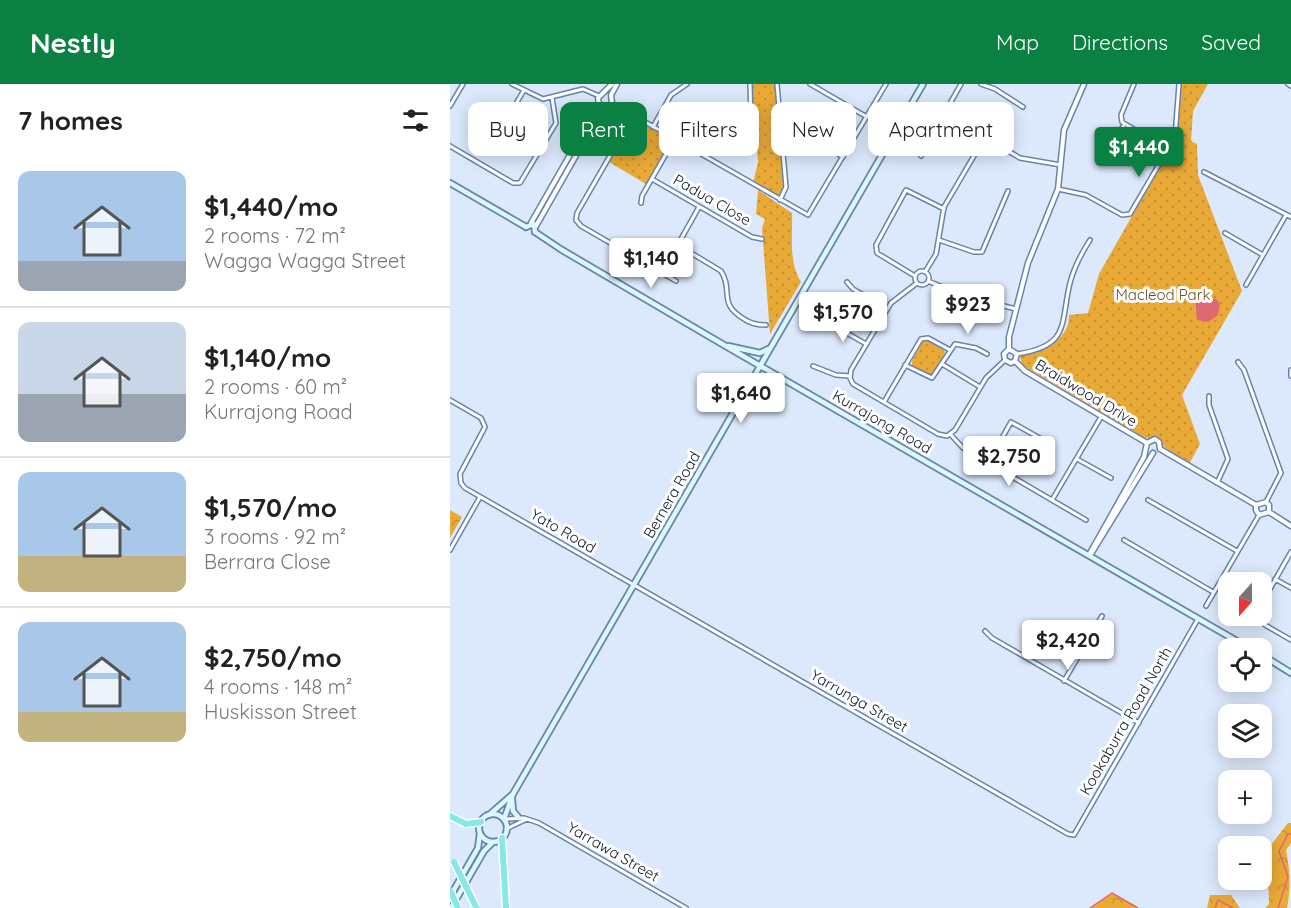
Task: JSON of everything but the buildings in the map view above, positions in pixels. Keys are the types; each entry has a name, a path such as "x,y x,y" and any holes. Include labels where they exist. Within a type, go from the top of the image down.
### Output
{"highway":[{"path":"450,816 466,824 481,822"},
{"path":"499,839 506,908"},
{"path":"452,859 476,908"},
{"path":"450,890 458,908"}],"main road":[{"name":"Bernera Road","path":"504,819 506,806 923,84"},
{"name":"Kurrajong Road","path":"450,183 532,227 562,250 1232,638"},
{"path":"724,345 760,353 771,347"},
{"path":"1272,661 1291,673"},
{"name":"Bernera Road","path":"489,815 513,796"},
{"path":"513,796 513,811 519,818"},
{"path":"450,897 478,848 481,822 489,815 497,814 504,819 507,829 484,851 451,908"},
{"path":"480,832 484,838 499,839"}],"street":[{"path":"450,106 463,84"},
{"path":"512,84 538,98 552,98 583,89 599,96"},
{"path":"599,96 614,84"},
{"path":"612,102 614,84"},
{"path":"652,127 671,95 687,84"},
{"path":"750,84 750,102"},
{"path":"777,84 779,102"},
{"path":"810,84 867,117"},
{"path":"703,156 809,215 886,84"},
{"path":"950,102 961,84"},
{"path":"981,84 996,89 1023,107"},
{"path":"1009,349 1009,337 1029,260 1058,189 1064,130 1084,84"},
{"path":"1134,84 1121,116 1124,125 1167,150"},
{"path":"1058,189 1086,195 1122,215 1128,215 1175,134 1179,84"},
{"path":"517,102 524,90"},
{"path":"604,92 611,96"},
{"path":"599,96 599,102"},
{"path":"450,146 513,183 520,183 556,123 552,98"},
{"path":"504,108 511,111 496,138 489,139 487,134 498,111 504,108"},
{"path":"647,124 659,131"},
{"path":"1111,156 1111,144 1124,125"},
{"path":"1014,153 1022,158 1061,165"},
{"path":"532,227 571,156"},
{"path":"532,227 575,156"},
{"path":"610,156 577,213 576,220 581,226 676,281"},
{"path":"641,203 665,156"},
{"path":"780,200 786,187 783,156"},
{"path":"925,272 935,256 944,209 974,156"},
{"path":"1204,172 1291,217"},
{"name":"Padua Close","path":"652,179 752,237 762,239"},
{"path":"917,283 915,276 879,255 876,245 906,189 944,209"},
{"path":"939,240 974,252 982,252 1008,191"},
{"path":"661,273 699,207"},
{"path":"1246,285 1286,215"},
{"path":"1226,233 1263,255"},
{"path":"1017,354 1049,343 1061,331 1072,277 1090,240"},
{"path":"678,245 721,271 728,305 732,312 753,324 766,325"},
{"path":"915,276 920,271 925,272"},
{"path":"925,272 928,281 964,296 1016,309"},
{"path":"917,283 922,285 928,281"},
{"path":"847,282 853,289 887,308"},
{"path":"917,283 895,298 887,308 850,376 853,384 940,435 951,435"},
{"path":"831,324 866,344"},
{"path":"884,402 920,341 925,337 950,350"},
{"path":"905,365 930,378 934,377 950,350 959,344 981,349 987,354"},
{"path":"1009,349 1017,354"},
{"path":"1005,360 1004,353 1009,349"},
{"path":"1005,360 1011,363 1015,361 1017,354"},
{"path":"951,435 991,371 1005,360"},
{"name":"Braidwood Drive","path":"1015,361 1025,371 1146,445"},
{"path":"1089,555 1144,457 1146,445 1150,439 1157,440 1160,449 1256,505 1266,502 1281,473 1244,370 1238,362"},
{"path":"942,364 980,387"},
{"path":"813,366 836,375 850,376"},
{"path":"1291,370 1291,376"},
{"path":"1209,396 1209,405 1228,459 1217,483"},
{"name":"Yato Road","path":"450,400 481,418 485,424 484,433 460,477 462,486 633,585"},
{"path":"1052,500 1101,417"},
{"path":"988,463 1011,422 1046,441"},
{"path":"951,435 958,445 1086,520"},
{"path":"1146,445 1153,453"},
{"path":"1089,555 1095,551 1153,453 1160,449"},
{"path":"1077,459 1111,478"},
{"path":"450,550 480,497"},
{"path":"1148,500 1238,551"},
{"path":"1266,502 1269,512"},
{"path":"1256,505 1259,515"},
{"path":"1206,606 1259,515 1269,512 1291,526"},
{"path":"1124,540 1214,593"},
{"path":"1272,585 1291,552"},
{"path":"1275,579 1291,588"},
{"name":"Yarrunga Street","path":"633,585 1074,835"},
{"path":"1065,681 1102,616"},
{"name":"Kookaburra Road North","path":"1074,835 1198,619"},
{"path":"1267,626 1291,640"},
{"path":"986,631 992,638 1139,723"},
{"name":"Yarrawa Street","path":"504,819 519,818 538,823 686,908"},
{"path":"507,829 527,819"}],"green space":[{"path":"752,84 776,84 777,102 771,102 771,156 782,156 784,187 778,197 753,183 759,156 759,102 753,102"},
{"name":"Macleod Park","path":"1181,84 1208,84 1193,111 1191,141 1197,144 1198,175 1242,291 1182,395 1200,444 1189,464 1164,447 1158,438 1145,438 1022,365 1020,356 1037,351 1059,338 1065,332 1069,315 1088,313 1099,274 1177,137"},
{"path":"647,126 659,133 659,156 663,156 646,184 609,162 612,156 647,156"},
{"path":"758,190 792,213 794,265 801,282 770,334 762,228 765,219 756,214"},
{"path":"928,339 943,348 945,353 934,373 929,375 912,365 923,340"},
{"path":"450,510 462,517 450,538"},
{"path":"1288,823 1291,823 1291,843 1286,850 1290,879 1287,908 1265,908 1269,904 1268,890 1272,890 1272,844"},
{"path":"1112,893 1138,908 1090,908"},
{"path":"1210,895 1231,895 1240,908 1207,908"}],"shaded area":[{"path":"1200,296 1216,299 1220,304 1218,315 1208,322 1197,320 1195,298"}],"waterway":[{"path":"1278,908 1288,877 1279,851 1288,834 1291,834"},
{"path":"1090,908 1112,893 1138,908"},
{"path":"1215,908 1218,900 1233,908"}]}
